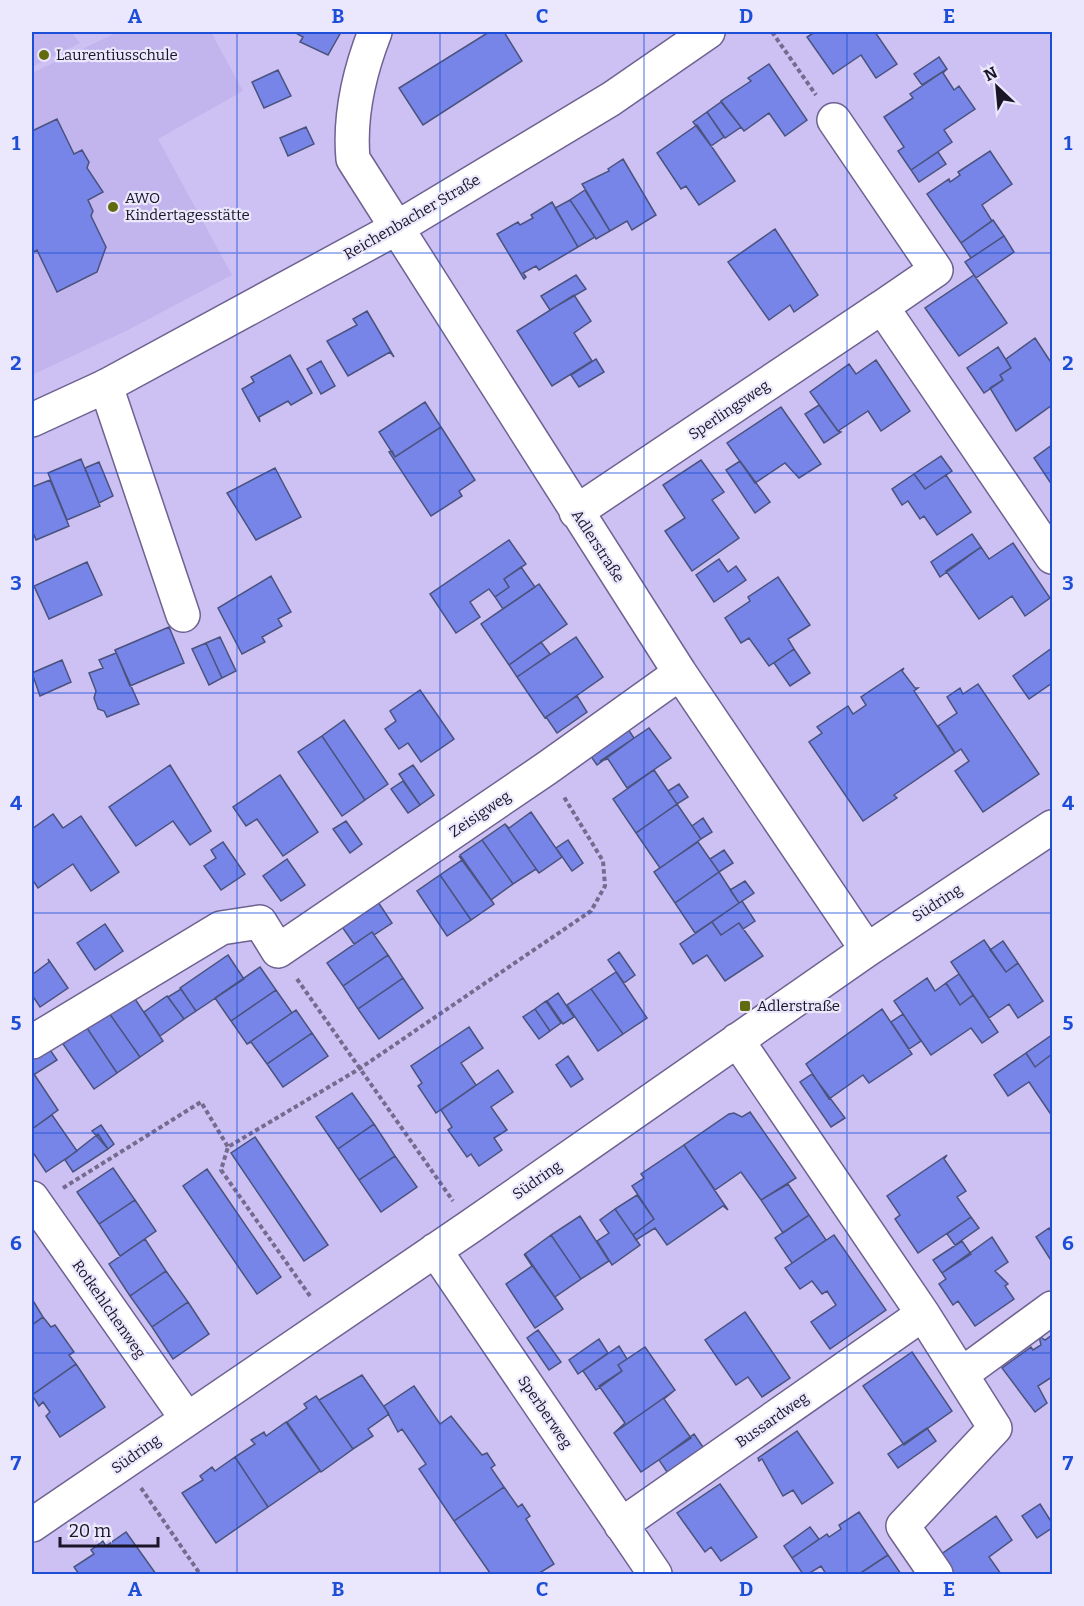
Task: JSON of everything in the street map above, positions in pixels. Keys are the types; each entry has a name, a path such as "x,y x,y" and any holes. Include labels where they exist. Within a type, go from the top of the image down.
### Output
{"street":[{"name":"Adlerstraße","path":"375,32 365,58 352,118 350,130 353,159 395,229 680,673 867,950"},
{"name":"Reichenbacher Straße","path":"32,420 106,386 395,229 611,99 708,32"},
{"name":"Sperlingsweg","path":"576,512 936,270 834,120"},
{"path":"882,307 1053,557"},
{"path":"106,386 183,615"},
{"name":"Zeisigweg","path":"278,951 547,768 680,673"},
{"name":"Südring","path":"32,1525 471,1226 867,950 1049,837"},
{"path":"32,1042 221,928 260,922 278,951"},
{"path":"737,1040 924,1314 995,1428 903,1526 936,1575"},
{"name":"Rotkehlchenweg","path":"34,1202 187,1419"},
{"name":"Sperberweg","path":"435,1250 655,1575"},
{"path":"962,1374 1053,1308"},
{"name":"Bussardweg","path":"621,1525 924,1314"}],"path":[{"path":"772,32 834,120"},
{"path":"329,1323 221,1170 228,1147 359,1070 591,911 605,886 603,861 547,768"},
{"path":"278,951 359,1070 471,1226"},
{"path":"34,1202 201,1102 228,1147"},
{"path":"124,1463 200,1575"}],"shaded area":[{"name":"Laurentiusschule","path":"32,32 71,32 80,43 32,67"},
{"name":"AWO Kindertagesstätte","path":"118,32 211,32 243,91 158,139 232,275 128,330 32,375 32,73"}],"building":[{"path":"294,32 341,32 328,55 300,42 303,37"},
{"path":"489,32 504,32 522,61 423,125 399,88"},
{"path":"815,32 875,32 897,64 876,78 861,55 833,74 807,37"},
{"path":"939,57 947,69 922,85 914,74"},
{"path":"769,64 807,120 785,136 769,113 744,131 721,101 751,81 748,78"},
{"path":"947,69 943,73 954,90 959,86 975,109 944,130 952,142 911,170 898,151 904,147 884,117 913,98 910,94"},
{"path":"278,70 291,96 264,108 252,82"},
{"path":"721,102 741,127 725,138 707,112"},
{"path":"707,112 724,137 711,146 693,122"},
{"path":"57,119 74,154 82,150 89,162 87,168 103,192 88,200 93,211 91,216 106,247 97,272 57,292 37,250 32,253 32,131"},
{"path":"697,125 735,181 699,205 686,186 681,189 657,153"},
{"path":"306,127 314,144 288,156 280,138"},
{"path":"990,151 1012,184 982,205 992,221 961,243 927,194 949,179 950,182 960,175 958,172"},
{"path":"938,152 946,164 919,182 911,170"},
{"path":"623,159 656,215 632,230 627,221 610,231 582,184 609,171 608,169"},
{"path":"585,190 610,231 596,239 570,200"},
{"path":"570,200 595,237 578,247 555,208"},
{"path":"552,202 578,247 539,270 536,266 523,273 526,277 524,279 497,234 518,222 520,225 533,218 531,215"},
{"path":"993,220 1004,236 971,258 961,243"},
{"path":"775,229 818,295 794,312 790,305 769,320 728,262"},
{"path":"1004,236 1014,252 976,278 965,262"},
{"path":"576,275 586,289 550,310 541,296"},
{"path":"974,275 1007,323 959,356 925,308"},
{"path":"574,295 591,321 574,333 592,361 552,386 517,331"},
{"path":"367,311 394,357 390,352 348,376 327,341 357,325 353,319"},
{"path":"1035,338 1052,364 1052,405 1016,431 990,388 1003,380 1000,375 1011,368 1006,359"},
{"path":"998,347 1011,368 1000,375 1003,380 984,393 967,368"},
{"path":"290,355 312,393 291,405 288,401 259,417 260,422 242,389 254,382 251,377"},
{"path":"596,359 604,372 579,387 571,375"},
{"path":"876,360 910,411 881,431 868,411 838,431 810,392 849,364 856,374"},
{"path":"321,361 335,386 321,394 307,369"},
{"path":"425,402 441,427 395,457 379,432"},
{"path":"819,405 841,432 824,443 805,414"},
{"path":"781,407 821,464 799,478 785,463 755,483 727,443"},
{"path":"441,427 475,480 459,491 462,496 431,516 389,452 392,451 395,457"},
{"path":"1052,445 1052,485 1034,458"},
{"path":"941,456 952,471 925,489 914,474"},
{"path":"81,459 100,506 67,520 48,473"},
{"path":"701,460 724,492 712,500 739,538 692,571 665,531 685,518 663,485"},
{"path":"740,461 770,502 755,513 726,470"},
{"path":"99,462 113,496 99,503 85,468"},
{"path":"275,468 301,517 256,540 227,493"},
{"path":"914,474 925,489 946,475 971,512 937,535 924,516 920,519 908,501 902,505 892,489"},
{"path":"50,480 69,526 36,540 32,530 32,487"},
{"path":"972,534 981,547 940,577 931,562"},
{"path":"509,540 526,564 504,579 509,587 495,597 489,589 470,602 480,617 456,633 430,594"},
{"path":"1013,543 1050,598 1025,616 1012,596 979,619 946,571 981,547 989,559"},
{"path":"719,559 728,572 736,566 746,580 714,602 696,575"},
{"path":"87,562 102,595 49,619 34,586"},
{"path":"521,567 535,587 503,609 495,597 509,587 504,579"},
{"path":"271,576 291,612 278,619 282,626 262,637 265,642 242,654 218,608"},
{"path":"778,577 810,625 788,639 794,649 769,666 749,638 741,643 725,618 750,601 748,597"},
{"path":"539,584 567,624 509,665 481,624"},
{"path":"169,627 184,663 130,686 115,650"},
{"path":"220,637 236,671 222,678 206,643"},
{"path":"576,637 603,677 545,718 517,677"},
{"path":"541,642 550,654 517,677 509,665"},
{"path":"206,643 222,678 209,685 192,649"},
{"path":"1052,648 1052,683 1029,699 1013,676"},
{"path":"794,649 810,673 790,686 774,663"},
{"path":"115,650 139,704 107,717 104,711 98,709 94,698 96,691 89,673 103,668 99,660 116,653"},
{"path":"62,660 71,682 40,696 32,673"},
{"path":"904,668 902,671 915,688 918,688 914,691 955,753 894,795 897,798 863,821 809,742 822,733 817,727 848,706 853,714 866,705 861,697"},
{"path":"978,684 1039,774 983,812 955,771 969,761 961,749 955,753 938,726 957,713 947,697 960,688 963,694"},
{"path":"420,690 454,739 421,762 408,743 399,749 385,729 396,721 390,711"},
{"path":"577,696 587,712 557,733 546,717"},
{"path":"344,720 388,784 365,800 322,736"},
{"path":"626,726 634,738 597,765 588,752"},
{"path":"649,728 671,758 627,788 608,759 600,761"},
{"path":"322,736 365,800 342,816 298,752"},
{"path":"170,765 211,831 190,845 173,821 136,846 109,807"},
{"path":"413,765 434,795 420,805 399,774"},
{"path":"654,770 677,804 636,833 613,799"},
{"path":"280,775 318,832 283,856 257,819 246,826 233,807"},
{"path":"403,781 420,805 408,813 391,789"},
{"path":"679,784 688,797 677,804 668,791"},
{"path":"677,804 701,839 660,868 636,833"},
{"path":"531,812 562,857 539,873 505,824 509,828"},
{"path":"53,814 63,828 81,816 119,872 91,891 73,864 38,888 32,879 32,829"},
{"path":"703,818 712,832 701,839 692,826"},
{"path":"346,821 362,844 350,853 333,829"},
{"path":"505,824 539,873 536,869 513,884 482,840"},
{"path":"482,840 513,884 491,900 460,855"},
{"path":"568,840 583,863 572,871 556,848"},
{"path":"223,842 245,874 221,890 204,866 216,858 211,850"},
{"path":"698,842 719,872 675,903 654,872"},
{"path":"724,850 733,863 719,872 710,859"},
{"path":"287,859 305,885 281,901 263,876"},
{"path":"462,860 494,904 471,920 440,875"},
{"path":"719,872 739,903 695,933 675,903"},
{"path":"440,875 471,920 447,936 417,891"},
{"path":"745,881 754,893 739,903 730,890"},
{"path":"376,899 392,923 354,944 340,924"},
{"path":"742,901 755,921 743,929 739,923 721,935 712,922"},
{"path":"712,922 721,935 739,923 763,956 725,981 707,955 693,964 680,944"},
{"path":"105,924 123,951 95,970 77,943"},
{"path":"372,932 388,955 343,986 327,963"},
{"path":"984,940 1006,972 1018,963 1043,1001 1018,1018 1009,1004 989,1018 951,962"},
{"path":"1003,941 1018,963 1006,972 990,950"},
{"path":"619,952 635,975 624,983 608,960"},
{"path":"228,955 244,979 196,1011 180,988"},
{"path":"388,955 403,978 358,1009 343,986"},
{"path":"48,959 68,988 40,1007 32,995 32,971 33,974 49,962"},
{"path":"260,967 276,990 231,1021 215,998"},
{"path":"616,972 647,1018 623,1034 591,989"},
{"path":"959,974 973,995 960,1005 946,983"},
{"path":"403,978 423,1008 379,1039 358,1009"},
{"path":"927,978 935,991 946,983 960,1005 973,995 998,1032 982,1043 971,1028 931,1055 894,1001"},
{"path":"181,989 196,1011 184,1019 168,997"},
{"path":"591,989 623,1034 598,1051 567,1005"},
{"path":"276,990 292,1013 247,1044 231,1021"},
{"path":"558,993 574,1017 563,1024 547,1001"},
{"path":"133,996 163,1041 140,1057 109,1013"},
{"path":"167,996 184,1019 160,1036 144,1012"},
{"path":"546,1001 561,1023 550,1031 535,1009"},
{"path":"535,1009 550,1031 539,1039 523,1017"},
{"path":"882,1009 912,1054 869,1083 863,1075 829,1099 806,1064"},
{"path":"296,1010 312,1033 267,1064 251,1042 247,1044"},
{"path":"109,1013 140,1057 117,1073 87,1028"},
{"path":"903,1014 921,1041 909,1049 891,1022"},
{"path":"469,1027 483,1048 461,1063 476,1085 436,1113 418,1086 422,1083 411,1066"},
{"path":"87,1028 117,1073 94,1089 63,1044"},
{"path":"312,1033 328,1056 283,1087 267,1064"},
{"path":"1052,1035 1052,1054 1035,1067 1026,1053"},
{"path":"46,1044 57,1060 32,1076 32,1054"},
{"path":"1026,1053 1035,1067 1052,1054 1052,1116 1029,1082 1008,1096 994,1075"},
{"path":"568,1056 583,1079 571,1087 556,1065"},
{"path":"498,1070 513,1092 491,1107 507,1130 494,1138 502,1150 479,1166 471,1154 467,1157 448,1130 452,1127 441,1110"},
{"path":"34,1074 58,1110 32,1129 32,1076"},
{"path":"812,1074 845,1118 831,1127 800,1082"},
{"path":"352,1093 374,1124 338,1149 316,1117"},
{"path":"750,1112 796,1178 761,1200 741,1172 715,1190 684,1145 729,1114 734,1113 742,1117"},
{"path":"52,1115 77,1151 46,1172 32,1151 32,1129"},
{"path":"374,1124 395,1156 359,1180 338,1149"},
{"path":"101,1125 114,1144 108,1149 92,1131"},
{"path":"98,1134 108,1149 73,1172 65,1160"},
{"path":"255,1137 328,1245 304,1261 231,1153"},
{"path":"684,1145 728,1210 723,1206 667,1245 655,1228 636,1240 633,1235 654,1219 632,1186 644,1178 641,1174"},
{"path":"947,1155 944,1159 966,1191 957,1197 971,1217 918,1253 895,1219 900,1215 887,1196"},
{"path":"395,1156 417,1187 381,1212 359,1180"},
{"path":"113,1168 135,1200 99,1224 77,1192"},
{"path":"207,1169 281,1277 257,1294 183,1186"},
{"path":"788,1184 809,1215 783,1233 761,1200"},
{"path":"637,1195 654,1219 633,1235 615,1209"},
{"path":"135,1200 156,1231 120,1256 99,1224"},
{"path":"615,1209 640,1245 612,1265 597,1241 609,1233 600,1220"},
{"path":"809,1215 826,1240 792,1263 775,1238"},
{"path":"580,1216 609,1261 581,1279 551,1235"},
{"path":"971,1217 979,1228 955,1245 947,1234"},
{"path":"1049,1228 1052,1233 1052,1262 1036,1237"},
{"path":"551,1235 581,1279 555,1297 563,1309 525,1254"},
{"path":"834,1235 886,1310 830,1349 811,1322 836,1305 827,1291 822,1294 812,1281 800,1289 785,1268"},
{"path":"992,1237 1008,1262 995,1271 1008,1284 1005,1286 1014,1299 975,1326 958,1301 953,1305 939,1284 946,1279 942,1273"},
{"path":"145,1239 166,1271 130,1296 109,1264"},
{"path":"962,1241 971,1254 942,1273 933,1260"},
{"path":"524,1254 563,1309 535,1328 506,1284 532,1266"},
{"path":"166,1271 188,1302 152,1327 130,1296"},
{"path":"32,1299 43,1317 32,1325"},
{"path":"188,1302 209,1334 173,1359 152,1327"},
{"path":"745,1312 790,1378 762,1397 748,1377 736,1385 705,1340"},
{"path":"43,1317 51,1327 55,1325 74,1352 69,1355 76,1364 32,1395 32,1325"},
{"path":"538,1330 561,1362 549,1370 527,1338"},
{"path":"1052,1335 1052,1377 1038,1386 1047,1403 1035,1412 1002,1368 1031,1347 1033,1350 1041,1345 1039,1336 1045,1340"},
{"path":"599,1339 608,1353 578,1374 569,1360"},
{"path":"619,1346 627,1359 618,1365 622,1371 596,1390 583,1371"},
{"path":"645,1347 675,1390 614,1433 625,1423 599,1386 622,1371 618,1365"},
{"path":"912,1352 952,1411 904,1445 863,1386"},
{"path":"76,1364 105,1407 60,1437 46,1416 50,1412 43,1402 39,1406 32,1395"},
{"path":"362,1375 389,1414 368,1429 373,1436 353,1449 319,1400"},
{"path":"414,1386 440,1424 451,1416 482,1455 487,1453 495,1465 491,1468 504,1487 454,1521 419,1469 426,1464 402,1429 398,1432 384,1406"},
{"path":"675,1390 664,1399 691,1438 641,1472 614,1433"},
{"path":"316,1396 353,1449 321,1472 287,1422 307,1408 304,1404"},
{"path":"286,1422 320,1471 268,1507 235,1457 255,1444 251,1440 264,1432 266,1436"},
{"path":"927,1428 936,1441 898,1468 888,1454"},
{"path":"797,1431 833,1483 802,1504 793,1490 783,1496 762,1459 759,1461 758,1458"},
{"path":"694,1434 705,1450 669,1475 659,1460"},
{"path":"235,1457 268,1507 216,1543 182,1493 203,1480 200,1476 212,1467 215,1471"},
{"path":"720,1484 757,1537 721,1561 711,1547 705,1552 677,1513"},
{"path":"504,1487 518,1507 522,1504 530,1516 526,1519 554,1564 538,1574 488,1574 490,1573 454,1521"},
{"path":"1040,1504 1052,1523 1052,1528 1037,1538 1022,1516"},
{"path":"859,1512 888,1555 859,1574 826,1574 821,1566 808,1574 803,1574 792,1558 827,1534 829,1537 841,1529 839,1525"},
{"path":"996,1516 1012,1540 989,1557 1001,1574 954,1574 940,1555"},
{"path":"810,1527 819,1539 792,1558 784,1546"},
{"path":"126,1532 156,1574 79,1574 74,1567 94,1554 91,1550 103,1541 106,1546"},
{"path":"888,1555 901,1574 859,1574"}],"place":[{"name":"Laurentiusschule","path":"44,55"},
{"name":"AWO Kindertagesstätte","path":"113,207"},
{"name":"Adlerstraße","path":"745,1006"}]}
